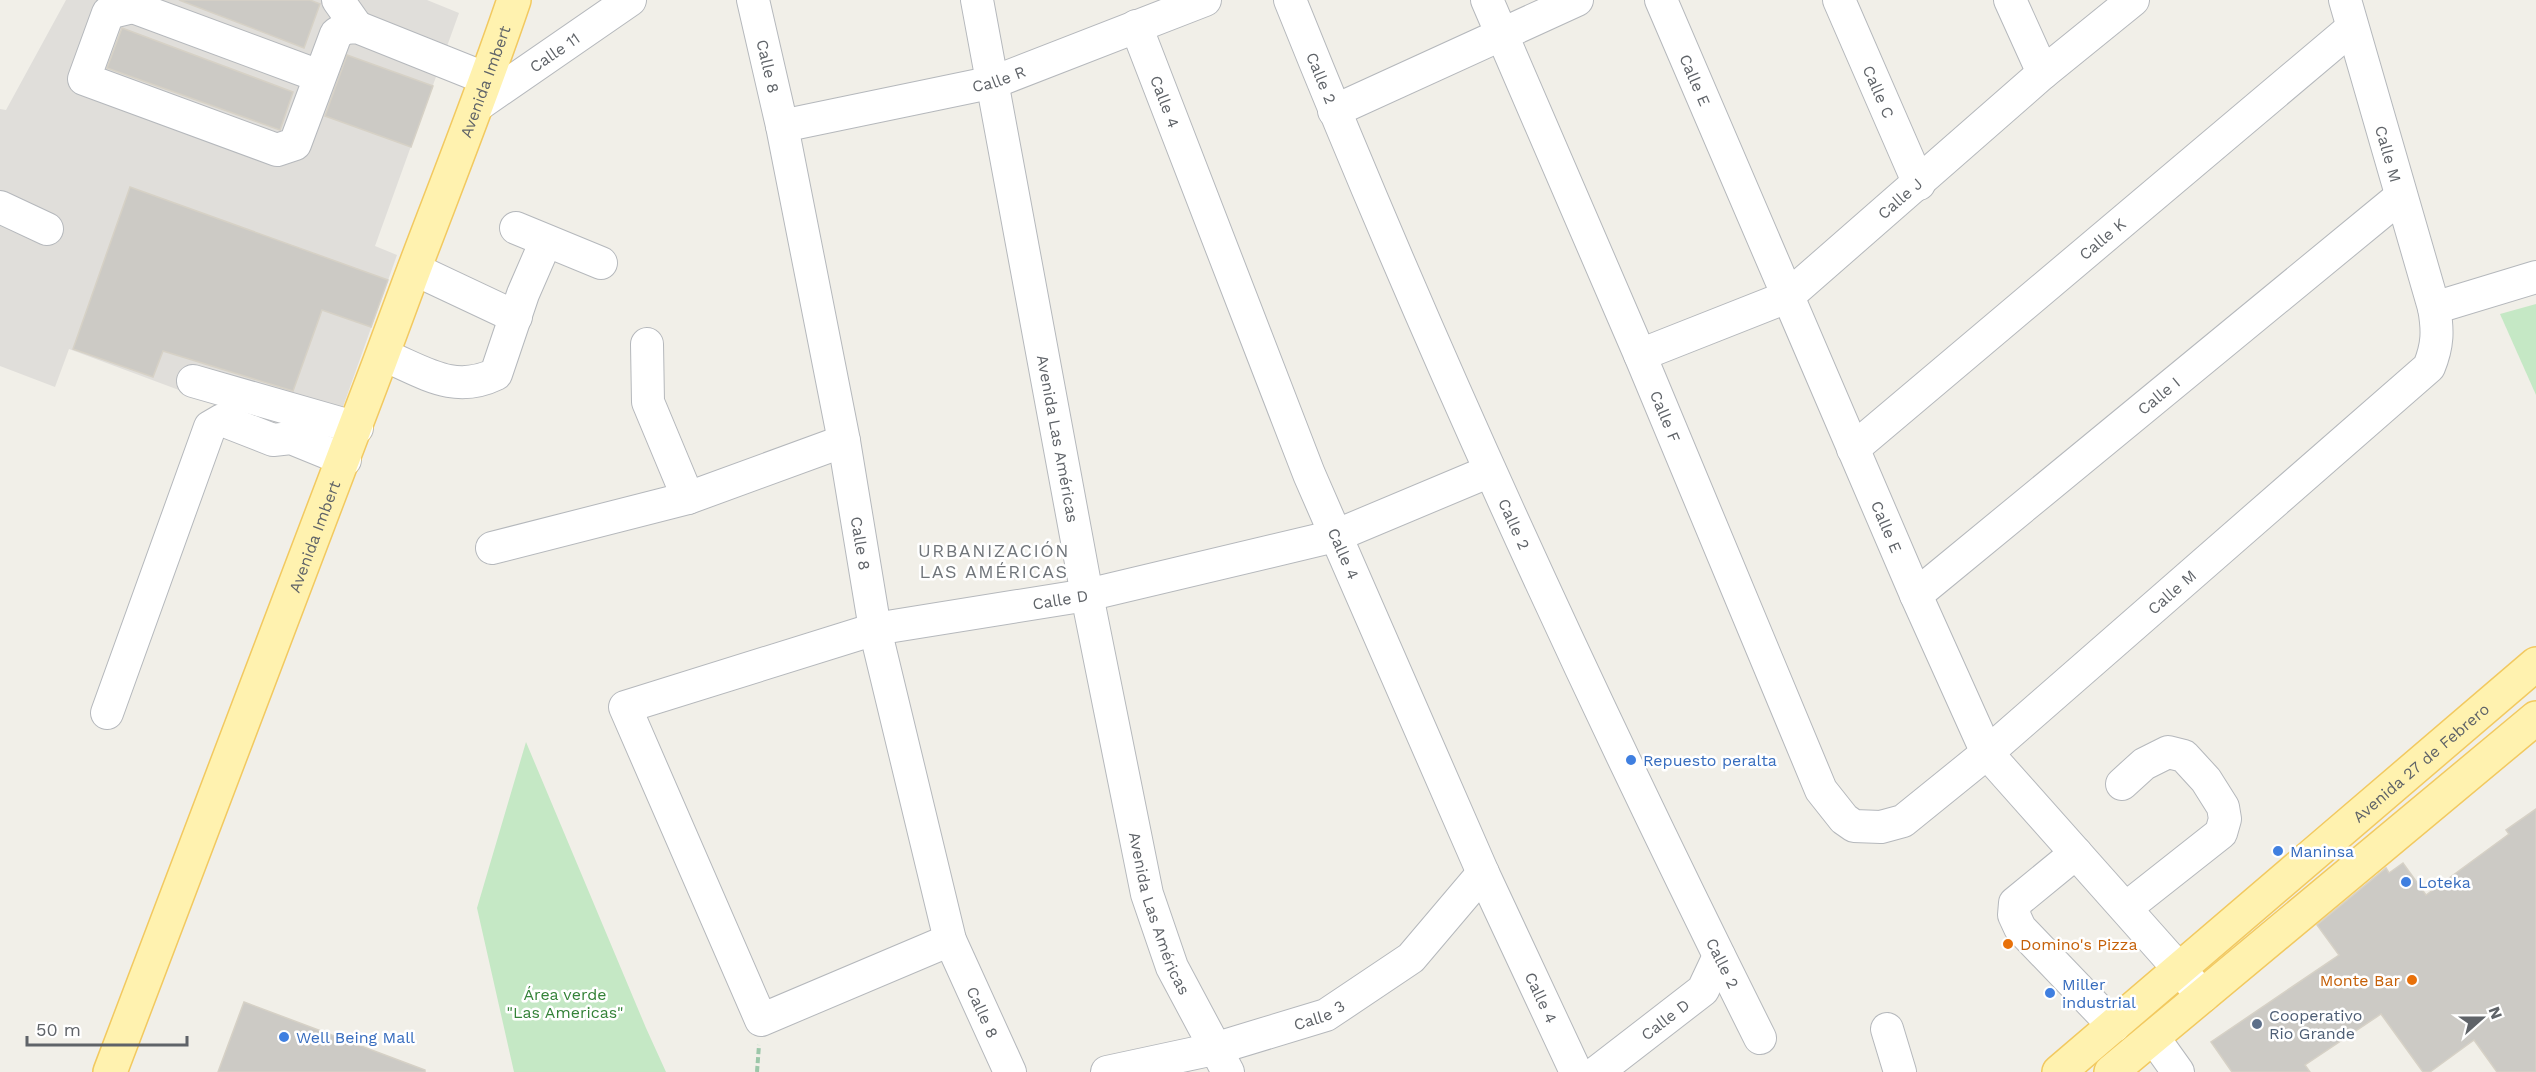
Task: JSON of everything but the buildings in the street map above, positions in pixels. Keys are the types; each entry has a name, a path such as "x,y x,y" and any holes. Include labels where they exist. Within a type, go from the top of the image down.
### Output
{"main road":[{"name":"Avenida Imbert","path":"110,1072 357,428 414,269 483,92 514,0"},
{"name":"Avenida 27 de Febrero","path":"2060,1072 2536,664"},
{"path":"2111,1072 2204,996 2235,966 2536,718"}],"street":[{"path":"338,0 357,27 483,92"},
{"name":"Calle 11","path":"483,92 630,0"},
{"name":"Calle 8","path":"753,0 782,126 844,441 875,629 950,940 1010,1072"},
{"name":"Avenida Las Américas","path":"977,0 994,82 1087,595 1147,894 1172,968 1221,1060"},
{"name":"Calle R","path":"782,126 994,82 1204,0"},
{"name":"Calle 2","path":"1290,0 1334,111 1490,471 1760,1038"},
{"name":"Calle F","path":"1487,0 1640,355 1821,789 1844,819 1854,826"},
{"path":"1334,111 1576,0"},
{"name":"Calle E","path":"1661,0 1916,596 1987,753 2204,996"},
{"name":"Calle C","path":"1839,0 1919,184"},
{"path":"2010,0 2043,74"},
{"name":"Calle J","path":"1640,355 1787,297 2043,74 2133,0"},
{"path":"319,76 135,4 108,13 84,79 277,150 295,144 336,34 345,28 357,27"},
{"name":"Calle M","path":"1854,826 1881,827 1903,820 1987,753 2429,367 2436,349 2438,331 2434,308 2348,14"},
{"name":"Calle K","path":"1853,449 2348,14"},
{"name":"Calle 4","path":"1136,26 1335,536 1483,873 1576,1072"},
{"name":"Calle I","path":"1916,596 2400,197"},
{"path":"0,207 47,229"},
{"path":"516,228 600,263"},
{"path":"383,355 435,378 457,384 479,381 496,374 546,240"},
{"path":"414,269 516,317"},
{"path":"2434,308 2536,277"},
{"path":"647,344 648,402 688,498"},
{"path":"193,381 357,428"},
{"path":"107,713 210,427 222,420 273,440 283,456 341,470"},
{"path":"492,548 688,498 844,441"},
{"name":"Calle D","path":"950,940 761,1020 625,708 875,629 1087,595 1335,536 1490,471"},
{"path":"2122,784 2145,764 2168,752 2184,756 2206,780 2223,807 2225,819 2221,833 2126,908"},
{"path":"2076,853 2015,903 2014,915 2020,927 2114,1026"},
{"name":"Calle 3","path":"1107,1072 1221,1060 1326,1015 1411,958 1483,873"},
{"name":"Calle D","path":"1597,1072 1703,990 1719,956"},
{"path":"1887,1029 1900,1072"},
{"path":"2153,1037 2178,1072"}],"shaded area":[{"path":"66,0 427,0 459,13 375,246 397,255 329,446 69,349 55,387 0,366 0,109 6,110"}],"green space":[{"path":"2536,304 2536,395 2500,314"},
{"name":"Área verde \"Las Americas\"","path":"526,742 666,1072 514,1072 477,908"}],"place":[{"name":"Repuesto peralta","path":"1631,760"},
{"name":"Maninsa","path":"2278,851"},
{"name":"Loteka","path":"2406,882"},
{"name":"Domino's Pizza","path":"2008,944"},
{"name":"Monte Bar","path":"2412,980"},
{"name":"Miller industrial","path":"2050,993"},
{"name":"Cooperativo Rio Grande","path":"2257,1024"},
{"name":"Well Being Mall","path":"284,1037"}],"district":[{"name":"URBANIZACIÓN LAS AMÉRICAS","path":"994,560"}]}
